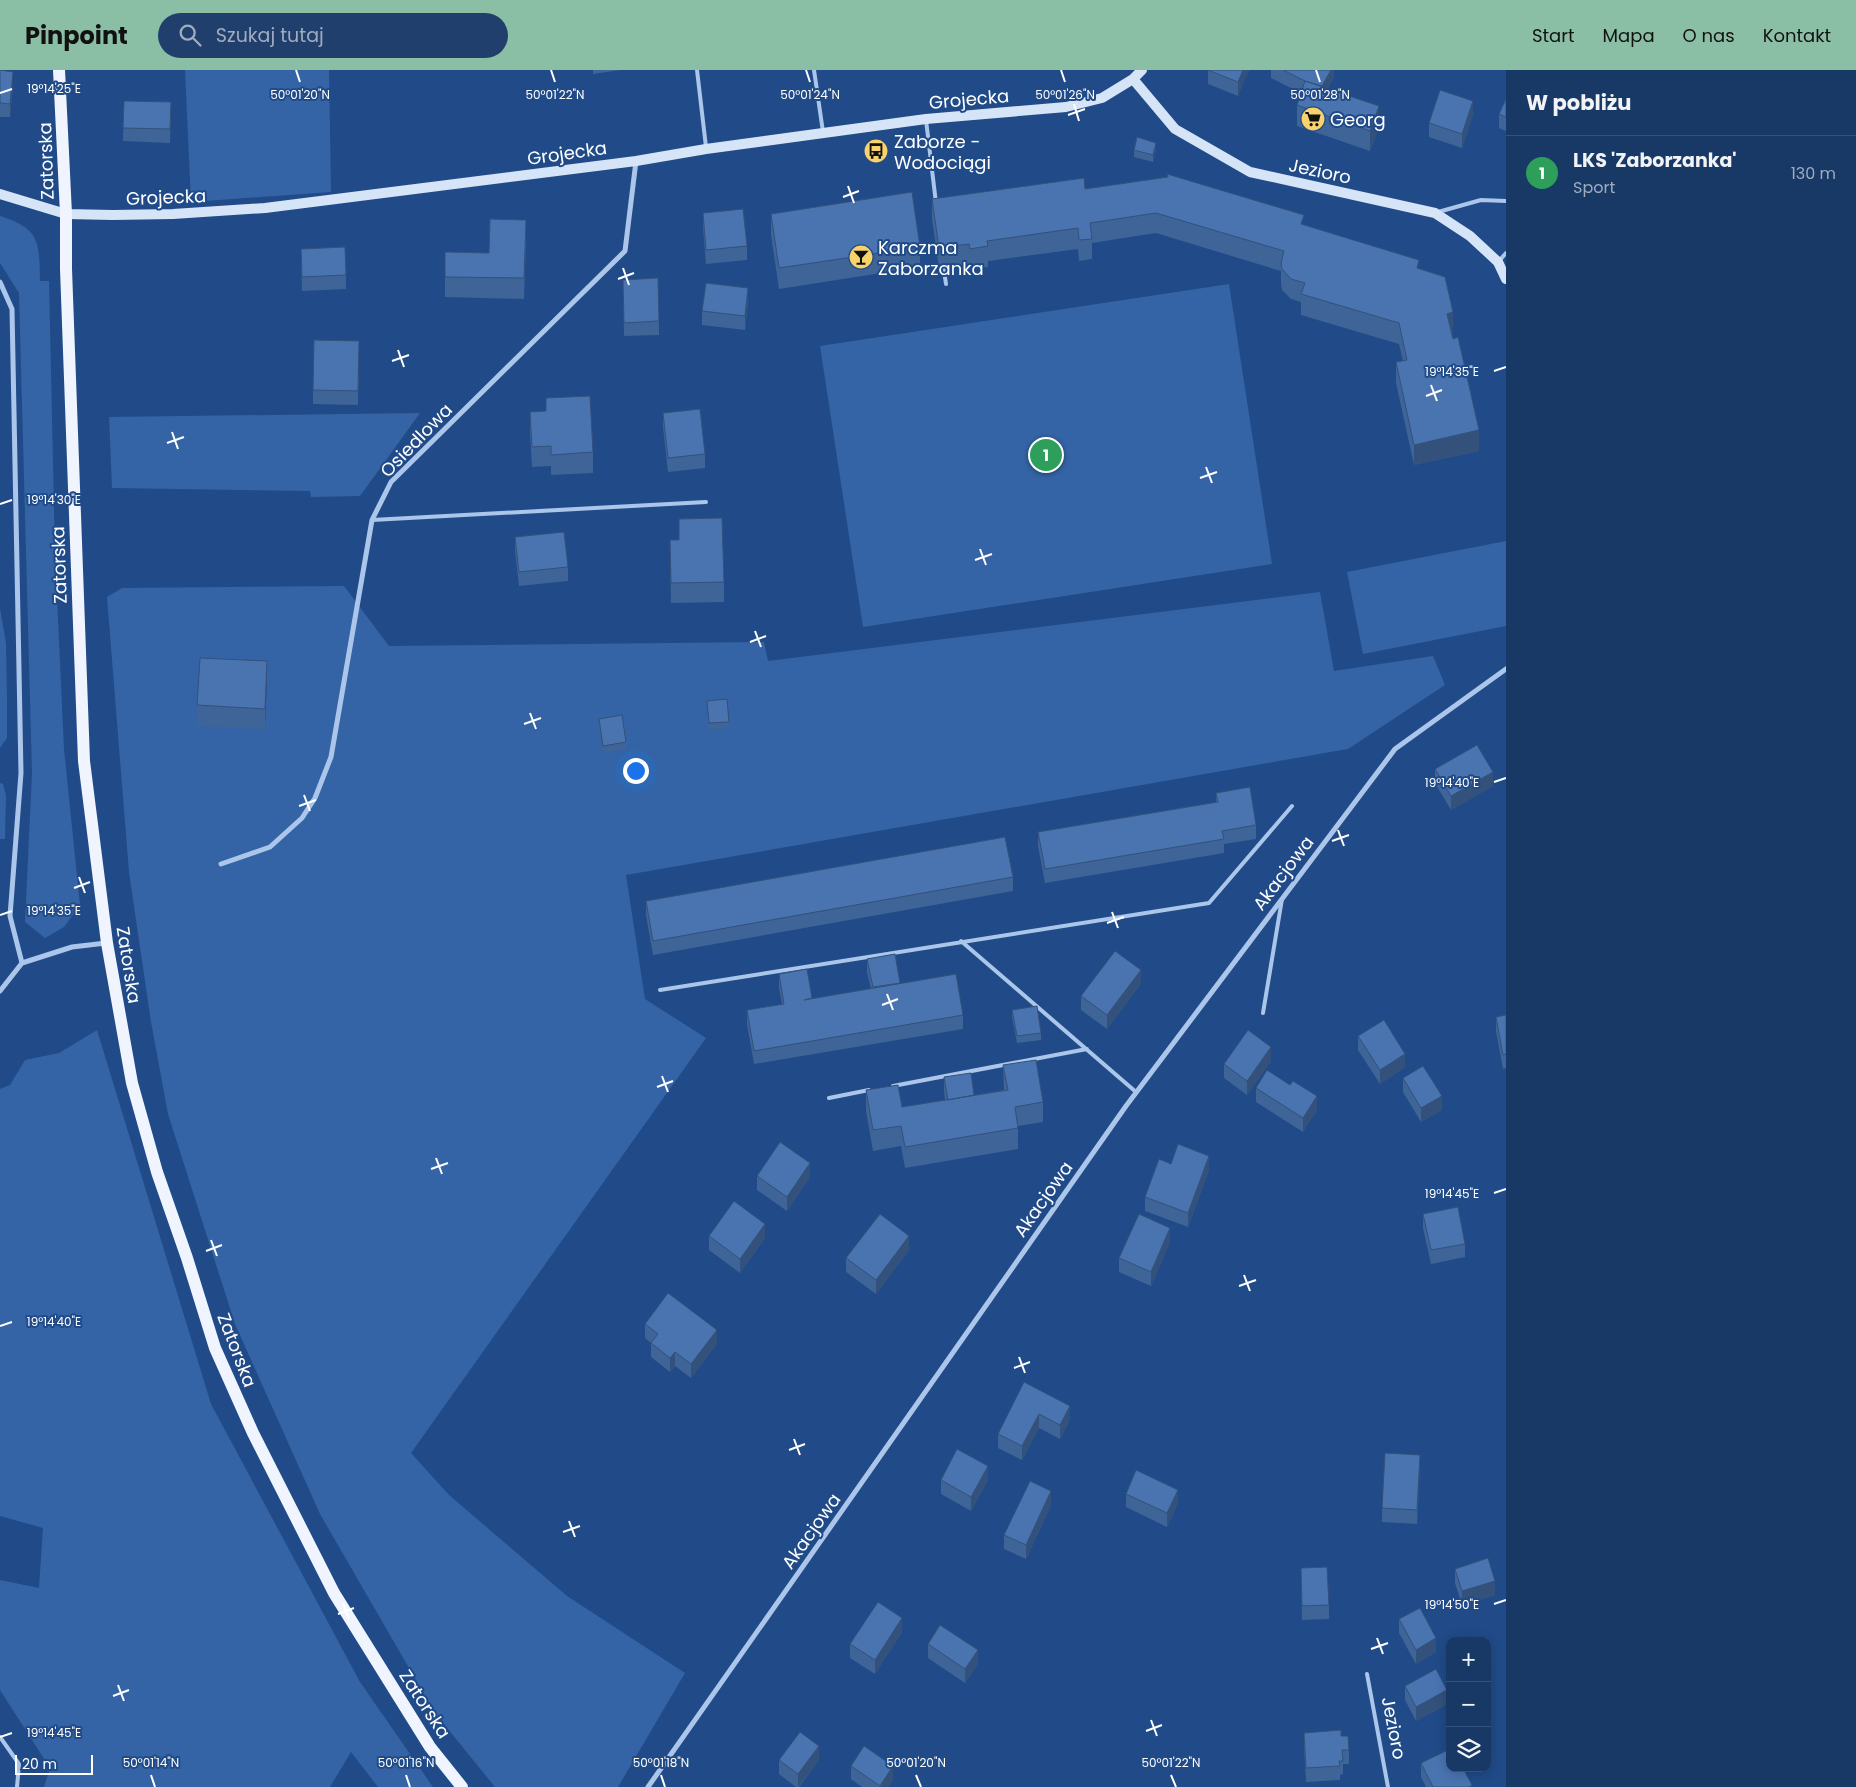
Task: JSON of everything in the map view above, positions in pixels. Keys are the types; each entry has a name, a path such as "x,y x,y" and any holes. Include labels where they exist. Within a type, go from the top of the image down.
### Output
{"main road":[{"name":"Zatorska","path":"59,70 66,214 66,268 84,761 107,943 132,1084 157,1172 187,1258 215,1348 253,1433 334,1593 430,1746 462,1787"}],"street":[{"name":"Grojecka","path":"0,194 66,214 164,214 265,208 636,161 706,149 926,119 1066,107 1102,98 1133,79 1142,70"},
{"name":"Jezioro","path":"1133,79 1174,129 1250,172 1435,213 1470,236 1498,262 1506,279"},
{"name":"Osiedlowa","path":"221,864 270,847 302,818 314,798 331,757 372,520 391,482 625,251 636,161"},
{"path":"0,282 12,309 21,773 10,916 22,963"},
{"name":"Akacjowa","path":"648,1787 1136,1092 1395,749 1506,669"},
{"path":"0,991 22,963 72,947 107,943"}],"lane":[{"path":"697,70 706,149"},
{"path":"814,70 823,134"},
{"path":"926,119 936,207"},
{"path":"1435,213 1481,200 1506,201"},
{"path":"1498,262 1506,253"},
{"path":"942,255 946,284"},
{"path":"372,520 706,502"},
{"path":"660,990 1209,903 1292,806"},
{"path":"1263,1012 1283,896"},
{"path":"961,941 1136,1092"},
{"path":"887,1087 1087,1048"},
{"path":"830,1098 877,1089"},
{"name":"Jezioro","path":"1367,1674 1388,1787"},
{"path":"0,1737 19,1764 17,1787"}],"shaded area":[{"path":"185,70 329,70 331,192 191,202"},
{"path":"0,216 23,226 30,232 38,247 40,281 49,281 55,554 64,749 80,905 64,927 45,938 25,922 32,773 19,293 0,263"},
{"path":"1229,284 1272,564 863,627 820,346"},
{"path":"420,413 360,496 311,497 310,491 112,488 109,417"},
{"path":"1506,541 1506,626 1363,654 1347,572"},
{"path":"344,586 389,646 764,642 768,661 1320,592 1334,671 1433,656 1445,685 1348,749 626,875 645,999 706,1038 411,1453 449,1495 567,1596 685,1673 618,1787 495,1787 435,1713 320,1514 235,1324 168,1114 151,1022 129,872 107,597 122,588"},
{"path":"0,608 6,643 7,738 0,748"},
{"path":"0,783 3,784 6,795 5,839 0,839"},
{"path":"97,1030 211,1404 360,1682 433,1787 378,1787 351,1752 330,1787 44,1787 50,1768 0,1690 0,1580 39,1588 43,1528 0,1516 0,1089 10,1085 25,1060 59,1053"}],"building":[{"path":"0,70 13,72 10,104 0,103"},
{"path":"1208,70 1243,70 1238,82"},
{"path":"1283,70 1331,70 1322,86 1305,81"},
{"path":"1305,81 1379,106 1370,131 1297,105"},
{"path":"1440,90 1473,101 1462,134 1429,123"},
{"path":"1506,99 1506,117 1499,114"},
{"path":"124,101 171,102 170,129 123,128"},
{"path":"1137,137 1156,143 1153,155 1134,150"},
{"path":"1167,174 1304,215 1301,224 1419,260 1417,268 1445,277 1453,312 1447,314 1453,339 1458,337 1479,430 1414,445 1396,362 1407,360 1399,323 1301,294 1305,283 1291,279 1282,269 1281,263 1284,251 1156,213 1090,223 1092,239 1079,240 1078,228 987,241 988,246 970,249 969,244 939,248 932,199 1084,178 1085,189 1168,177"},
{"path":"912,192 920,247 779,268 771,214"},
{"path":"743,209 747,246 706,250 703,213"},
{"path":"490,219 526,220 524,278 445,277 445,252 489,253"},
{"path":"345,247 346,275 302,277 301,249"},
{"path":"658,278 659,321 624,323 623,280"},
{"path":"706,283 748,288 745,316 702,311"},
{"path":"314,340 359,341 358,391 313,390"},
{"path":"590,396 593,452 551,455 551,446 532,447 530,412 546,411 546,398"},
{"path":"700,409 705,454 668,458 663,413"},
{"path":"722,518 724,582 671,583 670,540 679,540 679,519"},
{"path":"564,532 568,567 519,572 515,537"},
{"path":"200,658 267,661 265,709 197,705"},
{"path":"727,699 729,722 709,723 707,701"},
{"path":"622,715 626,742 603,746 599,719"},
{"path":"1477,745 1493,772 1451,796 1435,769"},
{"path":"1250,787 1256,825 1222,831 1224,839 1045,869 1038,832 1218,802 1216,793"},
{"path":"1005,837 1013,877 653,941 646,901"},
{"path":"1115,951 1141,970 1107,1015 1081,996"},
{"path":"895,954 900,983 873,987 867,959"},
{"path":"807,969 812,998 804,1000 956,974 963,1015 754,1051 747,1010 784,1004 779,974"},
{"path":"1037,1006 1041,1033 1017,1036 1012,1010"},
{"path":"1506,1015 1506,1054 1503,1055 1496,1017"},
{"path":"1384,1020 1405,1054 1380,1070 1358,1036"},
{"path":"1248,1030 1271,1047 1247,1081 1224,1064"},
{"path":"1036,1060 1043,1102 1015,1107 1018,1128 905,1147 901,1126 873,1130 866,1090 898,1085 902,1107 1008,1090 1003,1065"},
{"path":"1423,1066 1442,1096 1421,1108 1403,1078"},
{"path":"1267,1070 1290,1085 1293,1081 1317,1096 1303,1118 1256,1088"},
{"path":"971,1073 974,1095 948,1100 944,1077"},
{"path":"780,1142 810,1163 787,1197 757,1176"},
{"path":"1178,1144 1209,1156 1188,1213 1145,1197 1159,1159 1171,1164"},
{"path":"734,1201 765,1224 740,1259 709,1236"},
{"path":"1458,1207 1465,1244 1431,1250 1423,1214"},
{"path":"880,1214 909,1236 876,1280 846,1258"},
{"path":"1139,1214 1170,1228 1151,1272 1119,1258"},
{"path":"668,1293 717,1330 691,1364 675,1352 670,1358 651,1343 658,1334 645,1324"},
{"path":"1024,1382 1070,1406 1060,1425 1039,1414 1022,1446 998,1434"},
{"path":"957,1449 988,1466 971,1497 941,1480"},
{"path":"1385,1453 1420,1455 1417,1510 1382,1508"},
{"path":"1136,1470 1178,1490 1167,1513 1126,1494"},
{"path":"1030,1481 1051,1491 1026,1545 1004,1535"},
{"path":"1488,1558 1495,1581 1462,1591 1455,1569"},
{"path":"1327,1567 1329,1605 1302,1606 1301,1568"},
{"path":"878,1602 902,1618 875,1660 850,1644"},
{"path":"1420,1608 1436,1638 1416,1650 1399,1619"},
{"path":"940,1625 978,1650 965,1669 928,1644"},
{"path":"1436,1669 1446,1691 1416,1707 1405,1686"},
{"path":"1341,1730 1341,1736 1348,1736 1349,1750 1342,1750 1343,1761 1339,1761 1340,1766 1306,1768 1304,1733"},
{"path":"800,1732 819,1746 798,1774 779,1760"},
{"path":"864,1746 893,1766 880,1786 851,1766"},
{"path":"1446,1751 1446,1772 1465,1772 1472,1785 1469,1787 1433,1787 1421,1763"}],"place":[{"name":"Georg","path":"1313,119"},
{"name":"Zaborze - Wodociągi","path":"876,151"},
{"name":"Karczma Zaborzanka","path":"861,257"},
{"name":"LKS 'Zaborzanka'","path":"1046,455"}]}
